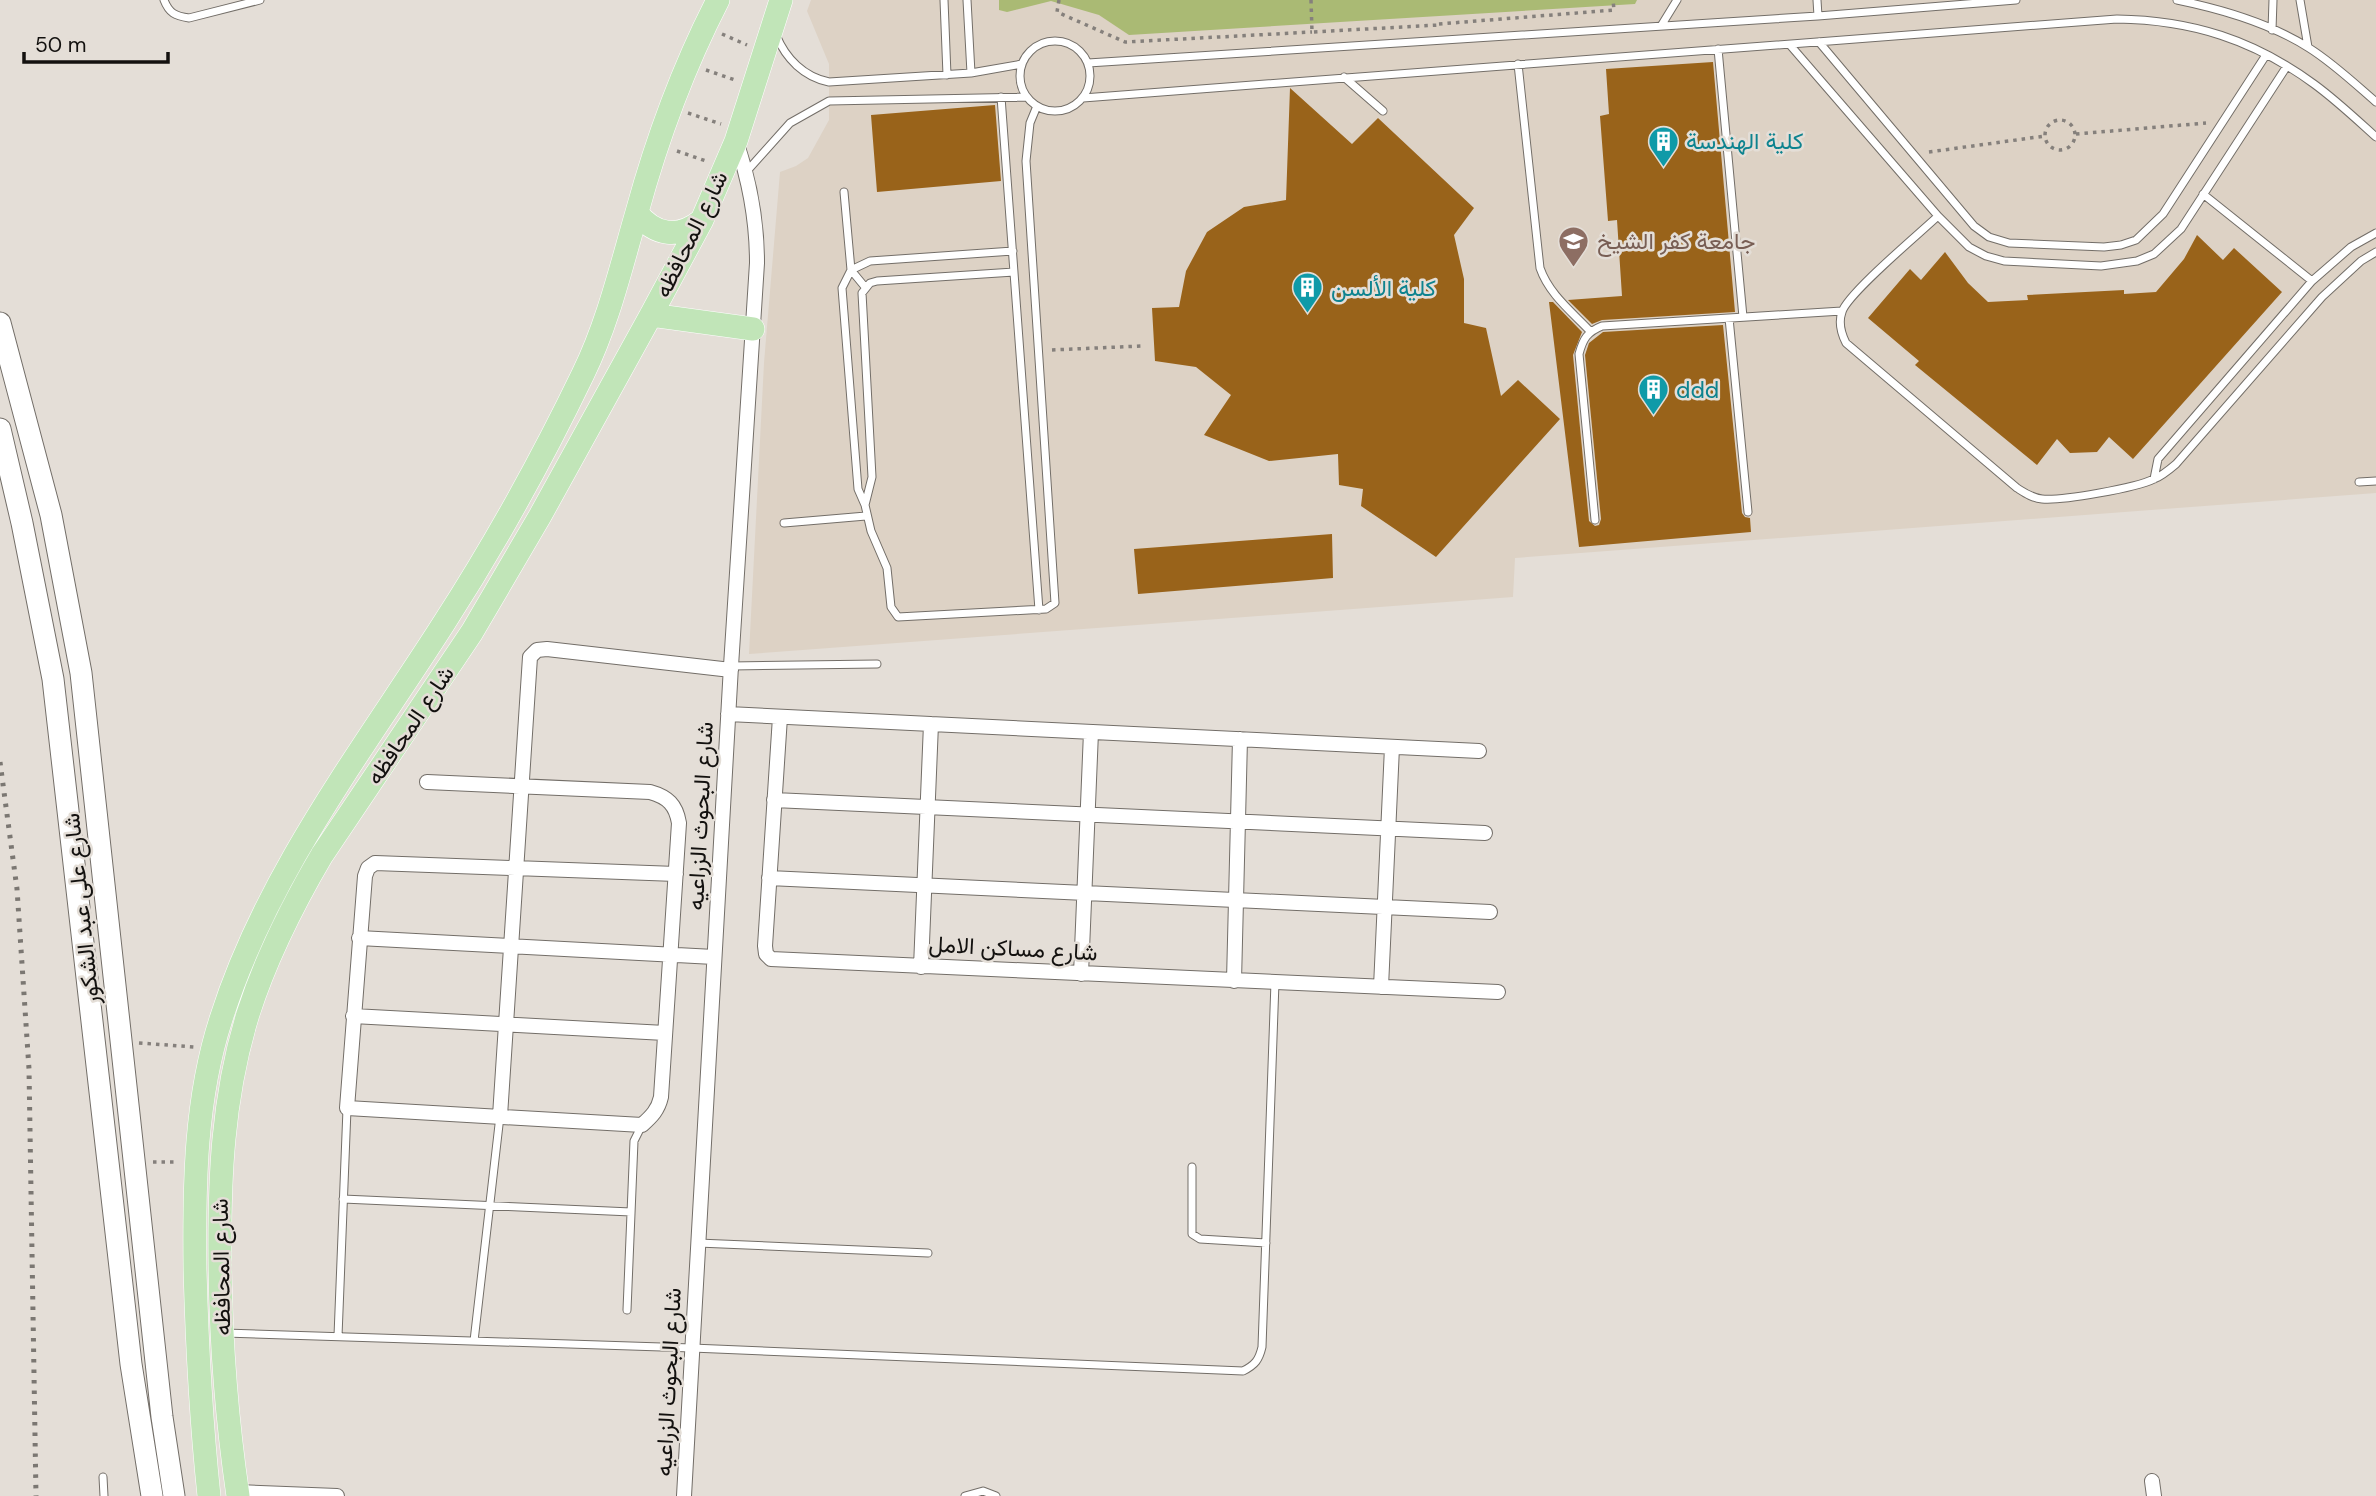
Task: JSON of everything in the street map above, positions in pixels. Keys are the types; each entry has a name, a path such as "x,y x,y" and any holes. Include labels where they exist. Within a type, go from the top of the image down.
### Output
{"main road":[{"name":"شارع المحافظه","path":"209,1496 197,1335 196,1161 199,1126 220,1022 237,973 283,874 483,562 583,373 612,299 670,107 718,0"},
{"name":"شارع المحافظه","path":"238,1494 221,1333 219,1188 228,1100 248,1015 279,932 323,855 472,632 540,516 702,220 735,169 737,135 782,0"},
{"path":"636,213 655,230 667,233 680,233 702,220"},
{"path":"651,315 753,329"},
{"name":"شارع على عبد الشكور","path":"0,323 35,450 70,607 81,673 162,1417 174,1496"},
{"name":"شارع على عبد الشكور","path":"0,429 53,678 131,1364 152,1496"}],"street":[{"name":"شارع البحوث الزراعيه","path":"684,1496 757,230 735,169"},
{"path":"500,1116 527,667 530,657 537,650 547,649 731,668"},
{"path":"728,714 1479,751"},
{"name":"شارع مساكن الامل","path":"779,717 765,946 766,954 771,959 1498,992"},
{"path":"921,967 931,724"},
{"path":"1081,974 1091,732"},
{"path":"1234,981 1240,739"},
{"path":"1381,987 1392,747"},
{"path":"428,782 650,792 662,795 671,802 679,823 676,874 665,1033 659,1106 642,1125 347,1108 365,876 368,868 375,863 676,874"},
{"path":"774,800 1485,833"},
{"path":"769,878 1490,912"},
{"path":"359,938 715,957"},
{"path":"353,1016 665,1033"},
{"path":"238,1494 337,1496"}],"lane":[{"path":"164,0 168,10 177,17 188,18 260,0"},
{"path":"944,0 947,75"},
{"path":"967,0 971,73"},
{"path":"1661,26 1677,0"},
{"path":"1817,0 1818,16"},
{"path":"1088,63 1818,16 2016,0"},
{"path":"2178,0 2221,11 2308,47 2376,102"},
{"path":"2272,30 2273,0"},
{"path":"2300,0 2308,47"},
{"path":"1083,98 1090,81 1088,63 1082,53 1061,41 1049,42 1028,53 1022,64 1020,81 1026,97 1046,110 1066,110 1083,98 2117,19 2147,20 2207,30 2235,39 2287,66 2315,85 2376,137"},
{"path":"773,26 790,58 803,71 816,79 829,82 971,73 1022,64"},
{"path":"1819,42 1962,214 1989,237 2008,243 2104,247 2136,240 2151,228 2170,204 2266,55"},
{"path":"1790,44 1938,216 1969,247 2004,261 2119,265 2154,254 2181,229 2287,66"},
{"path":"1718,49 1743,317"},
{"path":"1518,64 1540,268 1544,281 1553,294 1590,331"},
{"path":"1344,77 1382,111"},
{"path":"1002,97 1039,610"},
{"path":"735,169 790,123 829,101 1026,97"},
{"path":"1013,251 870,261 851,270 845,278 841,299 858,489 890,577 891,607 898,617 1039,610 1055,603 1026,161 1030,123 1037,106"},
{"path":"844,192 851,270 865,287"},
{"path":"2203,194 2312,281"},
{"path":"1938,216 1846,302 1840,322 1846,343 2029,496 2042,499 2124,488 2154,479 2176,464 2322,297 2361,261 2376,253"},
{"path":"2154,479 2158,459 2312,281 2351,247 2376,233"},
{"path":"865,505 872,477 860,299 865,287 877,281 1014,272"},
{"path":"1595,520 1579,354 1582,341 1590,331 1602,326 1842,311"},
{"path":"1729,318 1748,512"},
{"path":"2359,482 2376,481"},
{"path":"784,523 866,516"},
{"path":"731,668 877,664"},
{"path":"221,1333 692,1348 1243,1371 1253,1366 1260,1357 1262,1347 1275,982"},
{"path":"338,1336 347,1108"},
{"path":"474,1341 500,1116"},
{"path":"627,1310 634,1141 642,1125"},
{"path":"1192,1167 1192,1234 1200,1239 1266,1243"},
{"path":"343,1199 631,1212"},
{"path":"698,1243 928,1254"},
{"path":"103,1477 104,1496"},
{"path":"965,1496 983,1491 996,1496"}],"path":[{"path":"1059,0 1057,12 1125,42 1439,24 1614,10 1613,0"},
{"path":"1311,0 1312,32"},
{"path":"1439,24 1444,40"},
{"path":"705,26 765,53"},
{"path":"688,62 755,87"},
{"path":"670,107 737,135"},
{"path":"2062,120 2072,125 2076,134 2072,146 2062,151 2050,147 2045,136 2052,122 2062,120"},
{"path":"2076,134 2223,121"},
{"path":"1912,154 2045,136"},
{"path":"657,145 735,169"},
{"path":"1039,351 1141,346"},
{"path":"122,1042 213,1049"},
{"path":"135,1162 196,1161"}],"shaded area":[{"name":"جامعة كفر الشيخ","path":"811,0 2376,0 2376,493 1515,558 1513,597 749,654 764,363 780,172 808,158 829,120 829,64 807,11"}],"green space":[{"path":"999,0 1637,0 1635,4 1129,35 1099,15 1051,1 1007,12 999,10"}],"building":[{"name":"كلية الهندسة","path":"1713,62 1735,312 1602,320 1592,324 1568,300 1622,296 1617,220 1608,221 1600,116 1609,114 1606,69"},
{"name":"كلية الألسن","path":"1290,88 1352,144 1378,118 1474,208 1454,235 1464,279 1464,323 1486,328 1501,396 1518,380 1560,419 1436,557 1361,506 1363,489 1339,485 1338,454 1269,461 1204,435 1231,395 1196,367 1155,361 1152,308 1179,307 1186,271 1207,232 1244,207 1286,200"},
{"path":"995,105 1001,181 877,192 871,115"},
{"path":"2197,235 2223,260 2234,248 2282,292 2133,459 2109,437 2097,452 2070,453 2057,439 2037,465 1915,365 1919,361 1868,318 1910,269 1921,280 1945,252 1968,283 1988,302 2028,300 2027,295 2124,290 2124,294 2156,292 2184,259"},
{"name":"ddd","path":"1549,302 1553,302 1582,332 1573,355 1589,521 1595,526 1599,525 1601,519 1585,355 1589,343 1603,332 1723,325 1742,513 1750,518 1751,532 1579,547"},
{"path":"1332,534 1333,578 1138,594 1134,549"}],"railway":[{"path":"0,762 17,889 29,1069 36,1496"}],"place":[{"name":"كلية الهندسة","path":"1663,168"},
{"name":"جامعة كفر الشيخ","path":"1574,268"},
{"name":"كلية الألسن","path":"1308,315"},
{"name":"ddd","path":"1653,417"}]}
